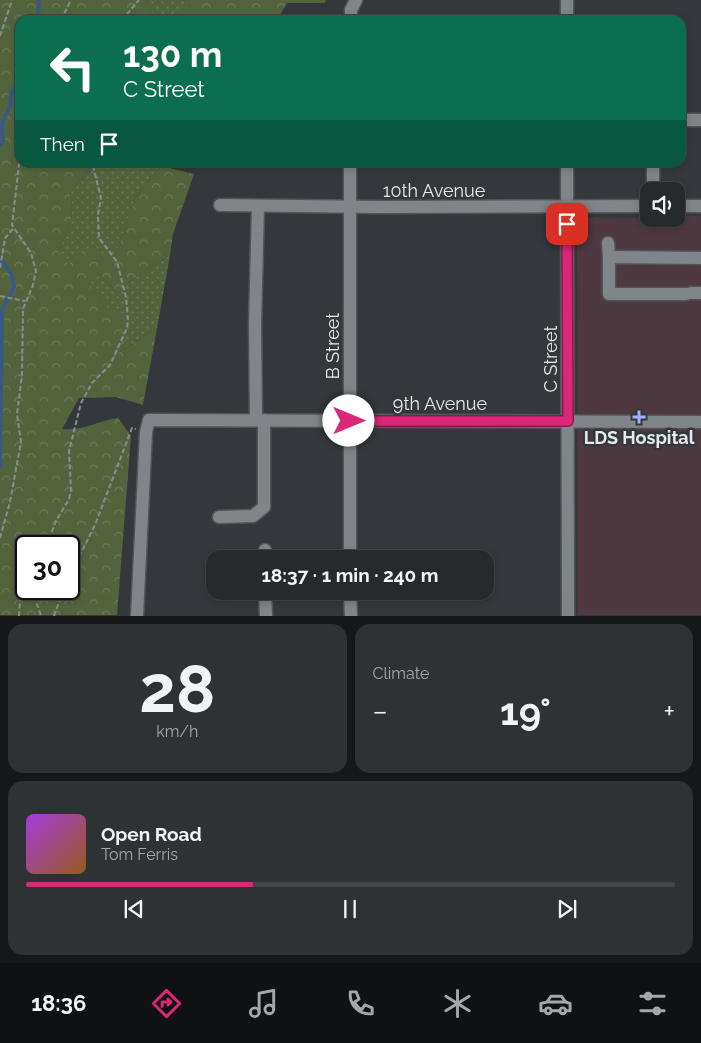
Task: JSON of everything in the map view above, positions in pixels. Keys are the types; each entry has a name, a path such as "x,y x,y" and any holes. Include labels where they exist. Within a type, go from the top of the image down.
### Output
{"street":[{"path":"351,15 351,10 356,0"},
{"path":"567,0 567,15"},
{"path":"686,120 701,120"},
{"name":"B Street","path":"350,167 350,550"},
{"name":"C Street","path":"567,167 568,616"},
{"path":"653,182 654,167"},
{"name":"10th Avenue","path":"220,205 350,207 640,206"},
{"path":"219,516 254,516 264,507 255,324 258,206"},
{"path":"685,206 701,206"},
{"path":"608,244 609,294 693,294"},
{"path":"608,257 701,258"},
{"name":"9th Avenue","path":"137,616 146,432 149,420 701,422"},
{"path":"265,600 266,616"},
{"path":"350,600 350,616"}],"path":[{"path":"0,36 12,0"},
{"path":"64,15 71,0"},
{"path":"126,15 139,0"},
{"path":"0,538 10,502 21,442 17,414 22,375 21,319 25,302 33,285 35,265 31,253 14,228 12,216 19,167"},
{"path":"50,535 69,499 71,490 68,451 82,403 92,383 110,364 126,332 128,320 126,297 117,262 99,238 98,215 101,198 93,167"},
{"path":"0,268 5,238 14,228"},
{"path":"1,296 25,302"},
{"path":"80,553 104,502 125,440 132,428 138,429"},
{"path":"19,616 21,600"},
{"path":"36,600 41,616"},
{"path":"54,616 60,600"}],"shaded area":[{"name":"LDS Hospital","path":"685,216 701,216 701,615 578,615 577,217 640,218 640,227 685,227"}],"green space":[{"path":"0,0 147,0 150,10 154,15 15,15 15,167 91,167 70,192 72,216 66,236 58,251 69,264 88,248 114,259 135,198 160,167 194,174 173,234 170,255 129,282 117,293 100,274 88,282 107,308 126,314 115,355 157,328 143,405 116,397 79,398 62,429 77,429 118,418 131,436 117,615 0,615"},
{"path":"147,0 195,0 179,15 154,15 150,10"},
{"path":"195,0 326,0 325,3 287,3 280,15 179,15"},
{"path":"91,167 160,167 135,198 114,259 69,264 58,251 66,236 72,216 70,192"},
{"path":"170,255 157,328 115,355 107,308 87,282 100,274 117,293 129,282"}],"waterway":[{"path":"38,15 39,0"},
{"path":"0,145 3,141 2,123 10,106 11,94 15,87"},
{"path":"0,259 11,273 14,287 2,310 0,467"}],"place":[{"name":"LDS Hospital","path":"639,417"}],"route":[{"path":"349,421 568,421 567,224"}]}
